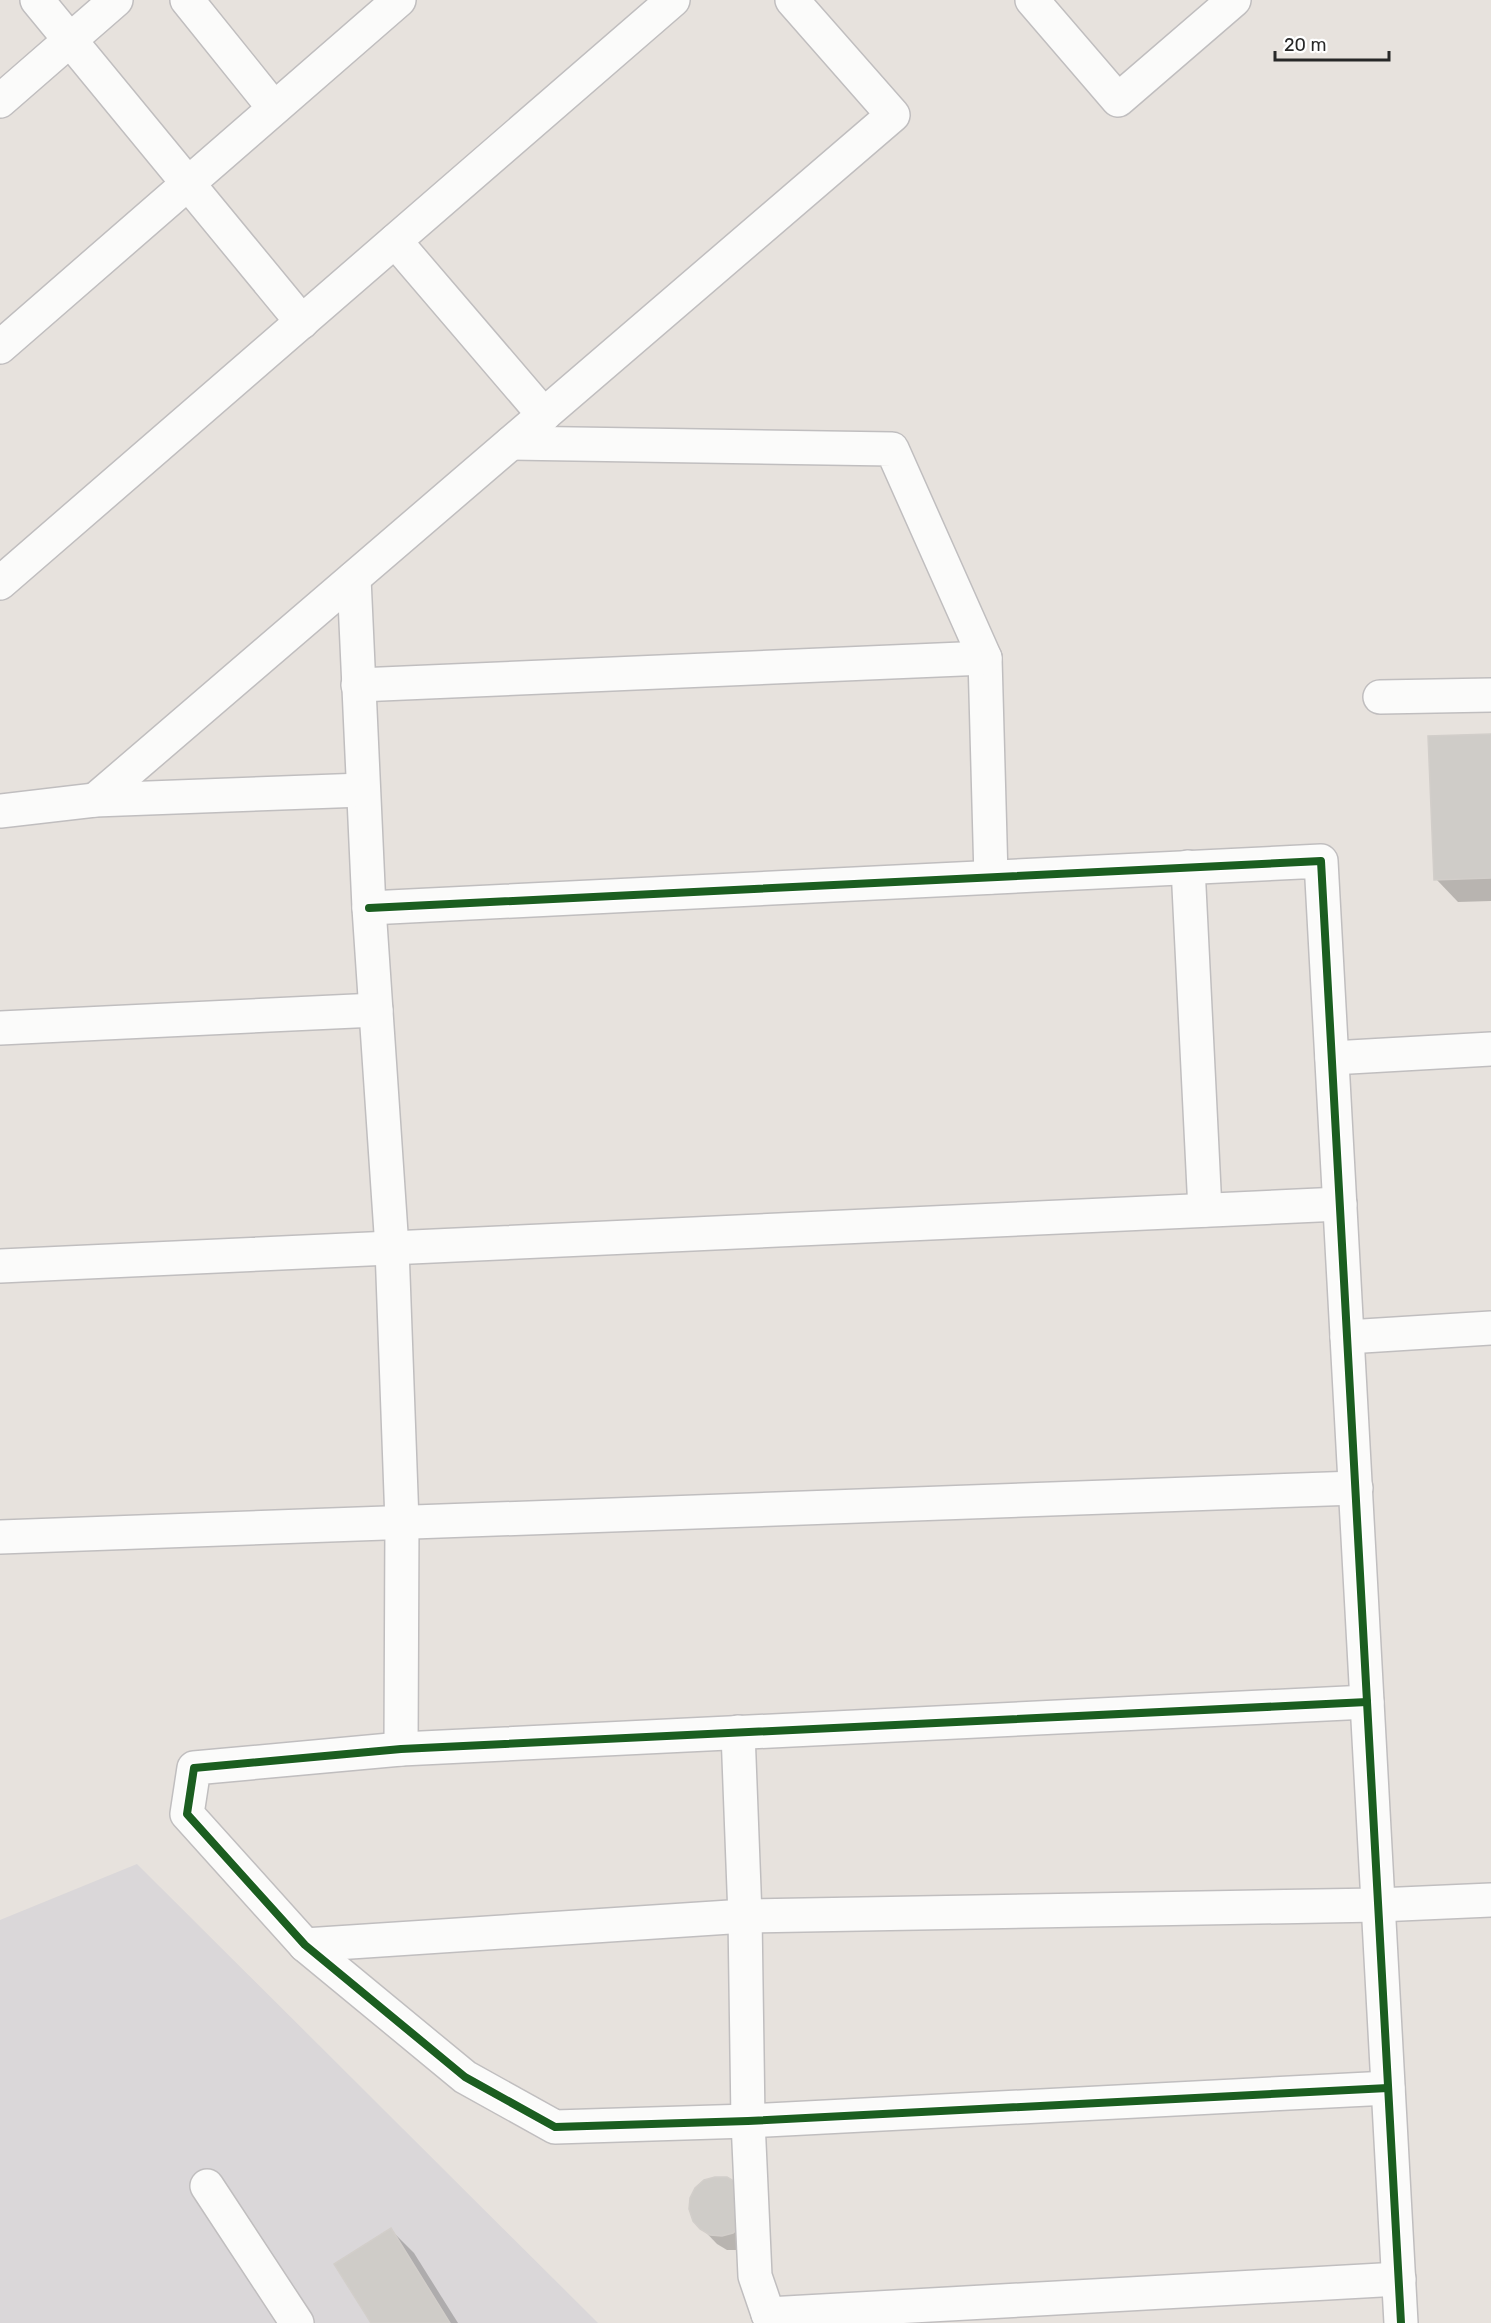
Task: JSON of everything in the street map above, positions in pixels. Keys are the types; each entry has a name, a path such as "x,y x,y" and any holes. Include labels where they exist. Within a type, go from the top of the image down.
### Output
{"street":[{"path":"37,0 302,322"},
{"path":"0,101 116,0"},
{"path":"187,0 274,108"},
{"path":"0,347 399,0"},
{"path":"0,583 673,0"},
{"path":"95,800 893,116 792,0"},
{"path":"1032,0 1118,100 1234,0"},
{"path":"395,241 544,415"},
{"path":"511,443 892,449 985,658 991,877"},
{"path":"354,578 369,908 392,1248 402,1522 401,1749"},
{"path":"358,685 985,658"},
{"path":"1380,697 1491,695"},
{"path":"0,811 95,800 363,790"},
{"path":"369,908 1321,861 1401,2323"},
{"path":"1188,867 1205,1210"},
{"path":"0,1028 376,1010"},
{"path":"1332,1058 1491,1049"},
{"path":"0,1266 1340,1204"},
{"path":"1347,1337 1491,1328"},
{"path":"0,1537 1356,1488"},
{"path":"1367,1702 401,1749 194,1768 187,1814 305,1945 465,2077 555,2127 748,2121 1388,2088"},
{"path":"738,1732 746,1916 748,2121 755,2276 771,2318 1399,2279"},
{"path":"305,1945 746,1916 1378,1905 1491,1900"},
{"path":"207,2186 297,2323"}],"shaded area":[{"path":"137,1864 598,2323 0,2323 0,1920"}],"building":[{"path":"1491,734 1491,878 1434,880 1428,736"},
{"path":"727,2177 737,2183 742,2225 733,2233 722,2236 710,2235 700,2229 693,2221 689,2209 690,2198 695,2188 704,2180"},
{"path":"391,2228 450,2323 371,2323 334,2264"}],"cycle path":[{"path":"369,908 1321,861 1401,2323"},
{"path":"1367,1702 401,1749 194,1768 187,1814 305,1945 465,2077 555,2127 748,2121 1388,2088"}]}
